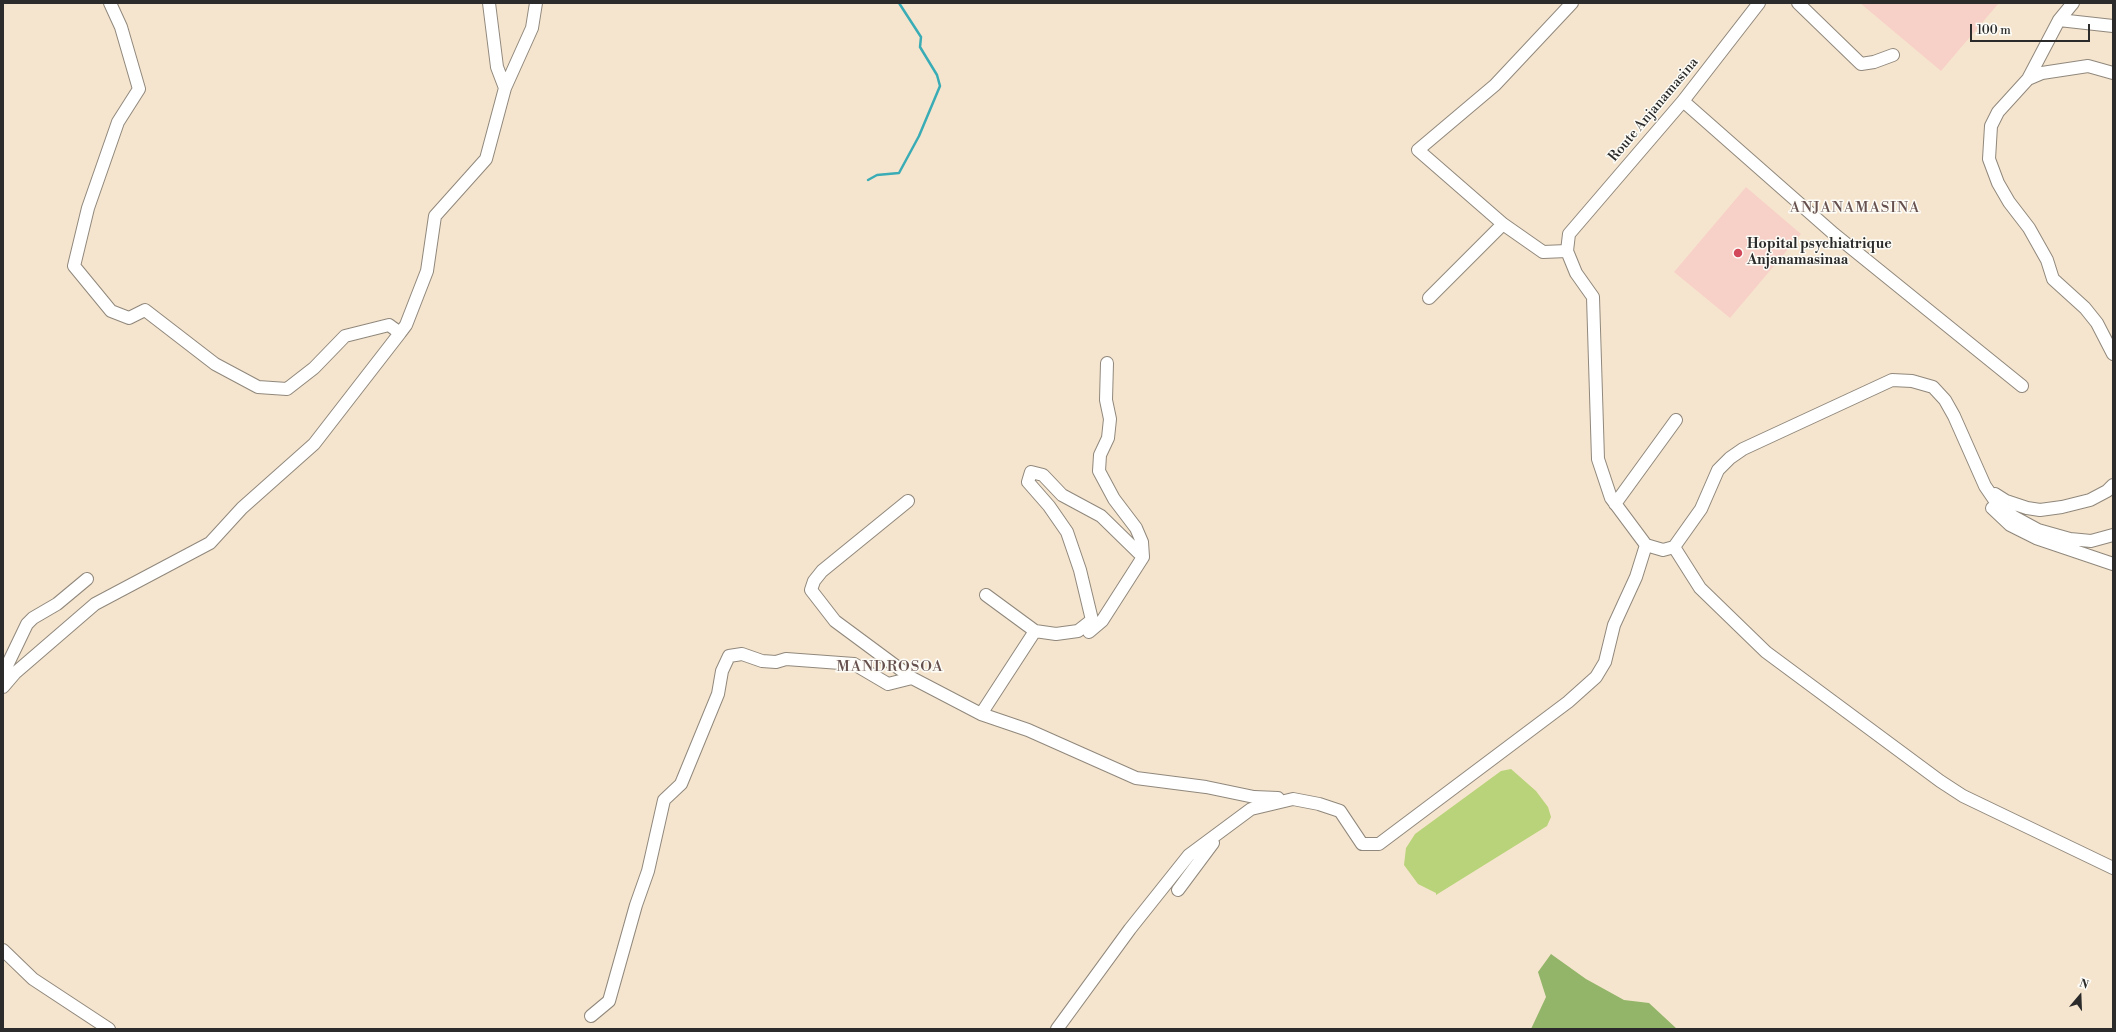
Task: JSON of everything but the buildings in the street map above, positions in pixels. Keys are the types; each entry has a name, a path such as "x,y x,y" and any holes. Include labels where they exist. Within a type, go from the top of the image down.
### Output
{"street":[{"path":"110,3 121,27 139,89 118,122 88,208 74,266 111,311 129,318 145,310 215,364 258,387 287,389 314,368 345,336 389,325 400,333"},
{"path":"489,3 497,67 505,88"},
{"path":"3,687 15,673 95,604 210,543 242,508 314,444 406,325 427,271 435,216 486,158 505,88 532,28 536,3"},
{"path":"1572,3 1495,85 1418,150 1503,224 1543,252 1568,251 1576,273 1593,297 1598,459 1615,504 1646,544 1663,550 1674,547 1701,509 1718,470 1730,458 1743,449 1892,380 1912,381 1933,387 1945,400 1954,416 1985,486 1998,505 2014,517 2038,530 2070,539 2091,541 2113,535"},
{"name":"Route Anjanamasina","path":"1568,251 1569,234 1683,101 1759,3"},
{"path":"1798,3 1861,64 1874,62 1893,55"},
{"path":"2072,3 2059,20 2028,79 1998,112 1991,126 1988,159 1998,183 2009,202 2029,228 2047,260 2053,279 2085,308 2097,323 2113,354"},
{"path":"2059,20 2113,26"},
{"path":"2028,79 2042,72 2088,66 2113,67"},
{"path":"2088,66 2113,74"},
{"path":"1683,101 1834,234 2022,386"},
{"path":"1429,298 1503,224"},
{"path":"986,595 1035,631 1056,634 1078,631 1090,632 1102,621 1143,557 1142,542 1136,528 1114,499 1099,471 1100,455 1108,438 1110,419 1106,400 1107,362"},
{"path":"1615,504 1676,420"},
{"path":"1078,631 1092,620 1080,570 1067,532 1049,506 1028,482 1031,472 1043,475 1062,495 1101,516 1143,557"},
{"path":"1985,486 2006,501 2027,508 2040,510 2062,507 2090,500 2107,491 2113,485"},
{"path":"1985,486 1988,502 1995,512 2010,525 2036,538 2113,564"},
{"path":"908,501 822,571 814,581 811,590 835,621 912,678 981,714 1028,730 1136,778 1206,787 1254,798 1293,799 1318,804 1340,811 1362,844 1379,844 1568,702 1596,677 1605,662 1614,625 1636,577 1646,544"},
{"path":"1674,547 1700,588 1766,652 1940,781 1962,796 2113,868"},
{"path":"3,674 27,624 33,618 57,604 87,579"},
{"path":"981,714 1035,631"},
{"path":"591,1016 609,1001 636,905 648,871 664,800 681,784 718,694 722,671 729,656 742,654 762,661 776,662 786,659 854,664 888,684 912,678"},
{"path":"1057,1029 1130,930 1189,855 1251,809 1293,799"},
{"path":"1178,890 1219,834"},
{"path":"3,950 33,979 109,1029"}],"shaded area":[{"path":"1860,3 1999,3 1941,71"},
{"name":"Hopital psychiatrique Anjanamasinaa","path":"1746,187 1801,234 1730,318 1674,272"}],"green space":[{"path":"1511,769 1536,791 1548,807 1551,817 1547,826 1436,895 1436,893 1418,884 1404,865 1406,848 1415,834 1501,771"},
{"path":"1551,954 1586,979 1624,1000 1649,1003 1677,1029 1531,1029 1546,997 1538,972"}],"waterway":[{"path":"868,180 877,175 899,173 919,136 940,86 937,75 920,47 921,37 899,3"}],"place":[{"name":"Hopital psychiatrique Anjanamasinaa","path":"1738,253"}],"district":[{"name":"ANJANAMASINA","path":"1855,208"},
{"name":"MANDROSOA","path":"890,667"}]}
